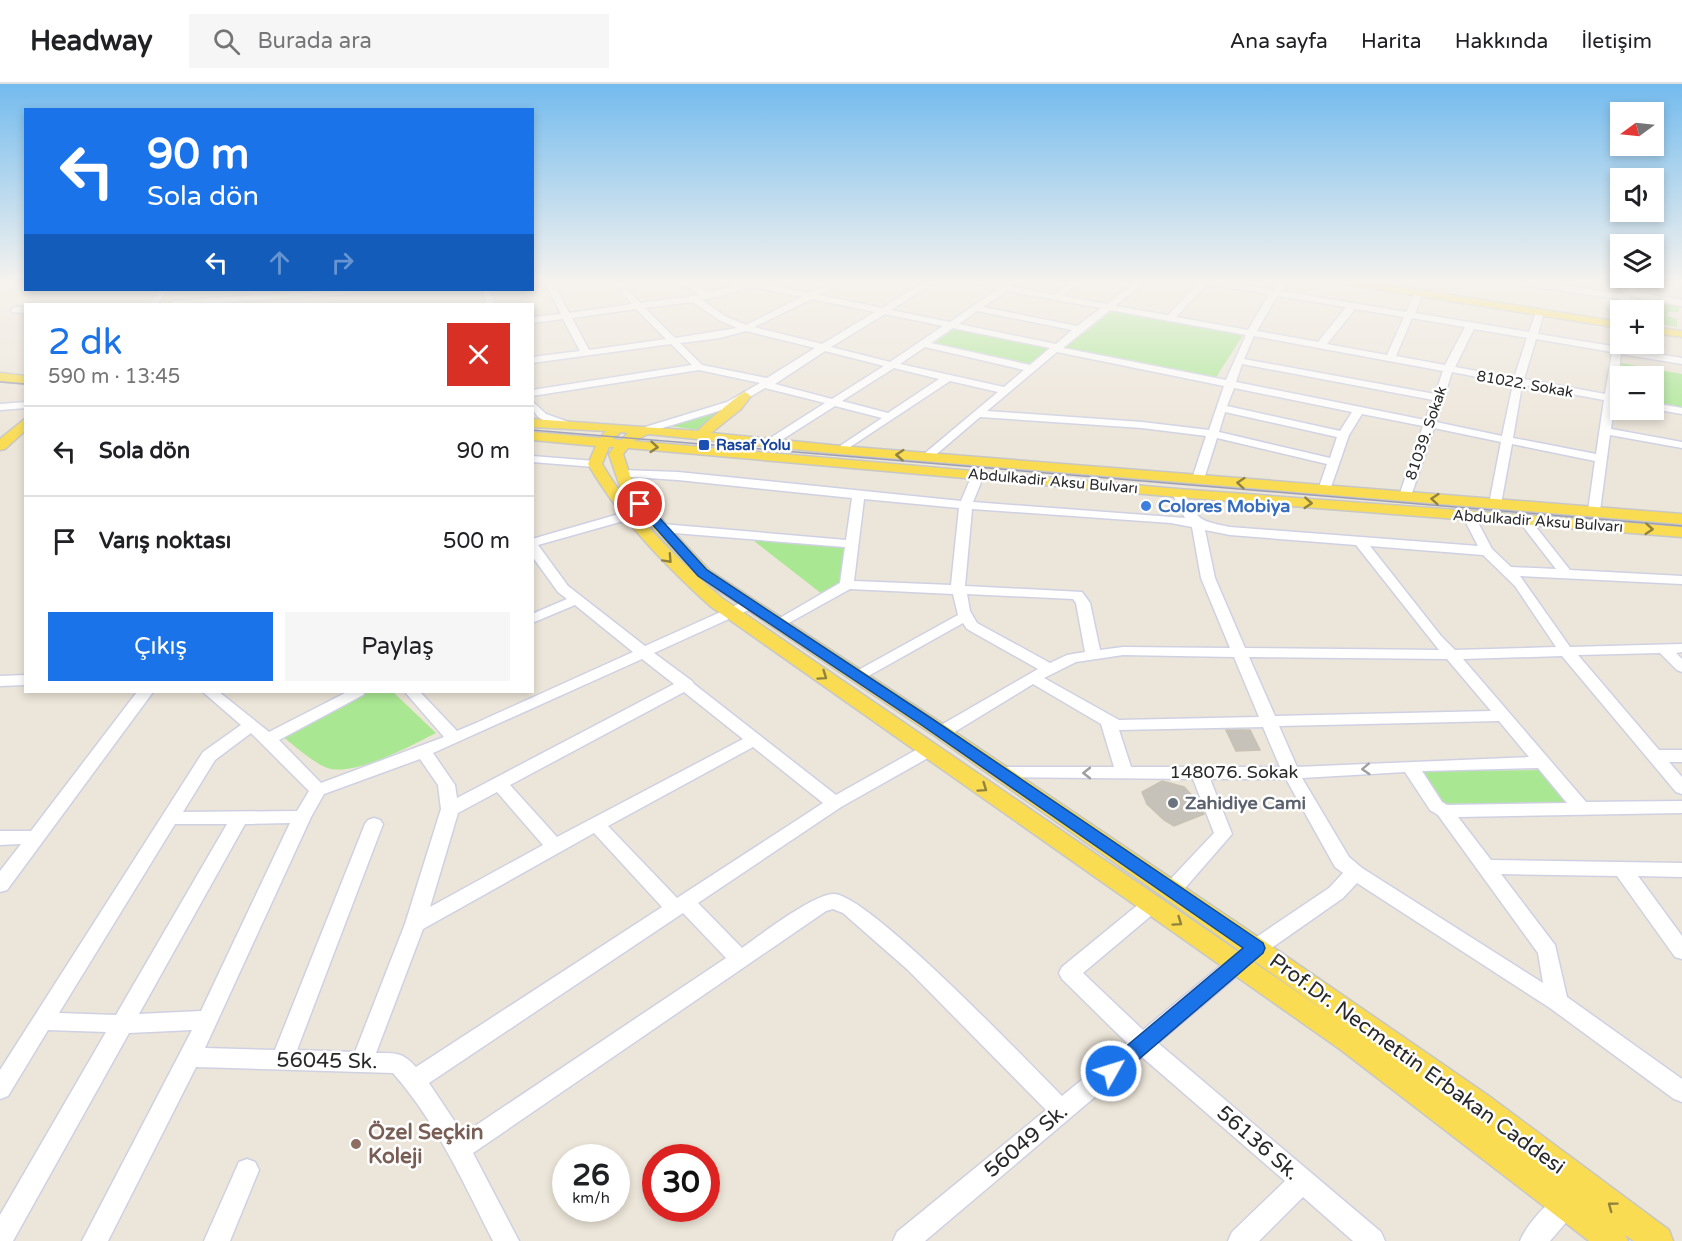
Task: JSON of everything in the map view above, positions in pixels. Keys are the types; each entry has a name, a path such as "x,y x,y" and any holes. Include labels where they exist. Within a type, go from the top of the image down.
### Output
{"main road":[{"path":"0,377 24,380"},
{"path":"0,386 24,388"},
{"path":"705,436 704,432 710,425 739,406 745,396"},
{"path":"0,433 24,412"},
{"path":"534,423 581,426 615,438 630,437 646,430 768,444 1682,519"},
{"path":"0,446 24,424"},
{"name":"Abdulkadir Aksu Bulvarı","path":"534,436 615,438 1178,493 1682,532"},
{"name":"Prof.Dr. Necmettin Erbakan Caddesi","path":"550,438 586,449 608,488 630,515 672,564 716,602 778,625 942,732 1256,948 1479,1106 1658,1241"},
{"path":"595,464 615,438"},
{"name":"Prof.Dr. Necmettin Erbakan Caddesi","path":"615,438 616,454 628,492 703,573 740,609 929,750 1350,1042 1613,1241"}],"street":[{"path":"577,336 586,354"},
{"path":"667,336 699,367"},
{"path":"534,360 706,336"},
{"path":"778,336 1004,390"},
{"path":"646,430 731,404 845,336"},
{"path":"768,444 935,336"},
{"path":"998,336 1602,459"},
{"path":"928,456 1071,336"},
{"path":"1198,479 1249,336"},
{"name":"81022. Sokak","path":"1262,336 1608,398"},
{"path":"1320,346 1328,336"},
{"path":"1390,359 1399,336"},
{"name":"81039. Sokak","path":"1405,496 1448,370 1465,336"},
{"path":"1495,504 1518,382 1531,336"},
{"path":"1537,336 1610,348"},
{"path":"923,344 1033,369"},
{"path":"1594,511 1608,398 1616,354"},
{"path":"1644,354 1682,361"},
{"path":"1240,361 1439,398"},
{"path":"534,393 699,367 769,383 888,417"},
{"path":"840,450 947,378"},
{"path":"615,438 745,396"},
{"path":"0,407 24,405"},
{"path":"534,406 542,416 555,422 581,426"},
{"path":"1223,408 1342,435"},
{"path":"1664,408 1682,411"},
{"path":"1324,490 1342,435 1359,410"},
{"path":"977,414 1143,425 1213,434 1334,462"},
{"path":"1605,431 1682,446"},
{"path":"534,459 595,464"},
{"path":"621,474 678,476 966,505 1171,519 1230,531 1487,550"},
{"path":"978,475 966,505 957,580 966,616 972,626 1050,669"},
{"path":"1178,493 1187,513 1198,524 1208,578 1291,773 1342,862 1355,873 1557,1002 1682,1092"},
{"path":"847,585 858,495"},
{"path":"534,544 630,515"},
{"path":"1468,515 1487,550 1520,583 1565,650 1682,788"},
{"path":"1524,520 1566,574"},
{"path":"662,528 852,544"},
{"path":"1359,540 1436,639 1581,808"},
{"path":"538,563 563,589 687,684 835,804"},
{"path":"1507,571 1682,580"},
{"path":"778,625 847,585 1077,596 1083,603 1093,654"},
{"path":"534,618 578,599"},
{"path":"95,1241 190,1057 302,817 318,790 455,739 643,651 740,609"},
{"path":"858,676 966,616"},
{"path":"1663,648 1682,667"},
{"path":"942,732 1050,669 1072,658 1093,654 1123,651 1451,654 1682,648"},
{"path":"1034,678 1108,722 1117,725 1503,716"},
{"path":"0,681 24,680"},
{"path":"450,809 687,684"},
{"path":"0,885 144,693"},
{"path":"211,693 267,739 318,790"},
{"path":"267,739 356,693"},
{"path":"413,693 455,739"},
{"path":"1108,722 1124,773"},
{"path":"0,1089 208,756 234,736 252,726"},
{"path":"416,924 596,824 756,739"},
{"path":"415,1080 835,804 929,750"},
{"path":"362,1062 416,924 450,809 446,785 424,752"},
{"path":"1654,756 1682,756"},
{"name":"148076. Sokak","path":"1001,773 1291,773 1542,762"},
{"path":"1410,766 1436,806 1444,810 1548,951 1557,1002"},
{"path":"1172,890 1223,834 1199,773"},
{"path":"499,783 555,847"},
{"path":"1444,810 1682,807"},
{"path":"169,818 302,817"},
{"path":"0,1239 238,819"},
{"path":"282,1060 374,824"},
{"path":"596,824 739,958"},
{"path":"0,838 36,837"},
{"path":"1486,867 1682,870"},
{"path":"1622,869 1682,951"},
{"name":"56049 Sk.","path":"915,1238 1256,948 1336,893 1355,873"},
{"path":"458,1150 739,958 820,905 834,901 850,908 915,964 1062,1111"},
{"name":"56136 Sk.","path":"1152,904 1069,973 1143,1044 1372,1241"},
{"path":"44,1021 123,1024 207,1020"},
{"name":"56045 Sk.","path":"190,1057 398,1063 415,1080 458,1150 506,1241"},
{"path":"217,1241 247,1170"},
{"path":"1241,1241 1302,1181"},
{"path":"1533,1241 1565,1205"}],"green space":[{"path":"944,336 989,336 1048,348 1030,365 933,344"},
{"path":"1080,336 1242,336 1215,379 1065,348"},
{"path":"1621,363 1638,366 1621,366"},
{"path":"1664,371 1682,374 1682,407 1664,404"},
{"path":"737,404 700,430 669,426"},
{"path":"749,537 838,545 846,549 843,577 836,585 822,594"},
{"path":"361,693 394,693 436,733 365,765 336,769 319,764 283,737"},
{"path":"1541,770 1565,802 1442,804 1421,771"}],"building":[{"path":"1226,730 1250,730 1260,750 1236,751"},
{"name":"Zahidiye Cami","path":"1162,781 1184,787 1199,803 1204,814 1174,826 1164,820 1147,804 1142,792"}],"tram line":[{"path":"0,382 24,384"},
{"path":"534,430 1682,526"}],"place":[{"name":"Rasaf Yolu","path":"704,445"},
{"name":"Colores Mobiya","path":"1146,506"},
{"name":"Zahidiye Cami","path":"1173,803"},
{"name":"Özel Seçkin Koleji","path":"356,1144"}],"route":[{"path":"640,504 703,573 778,625 926,721 1256,948 1111,1071"}]}
